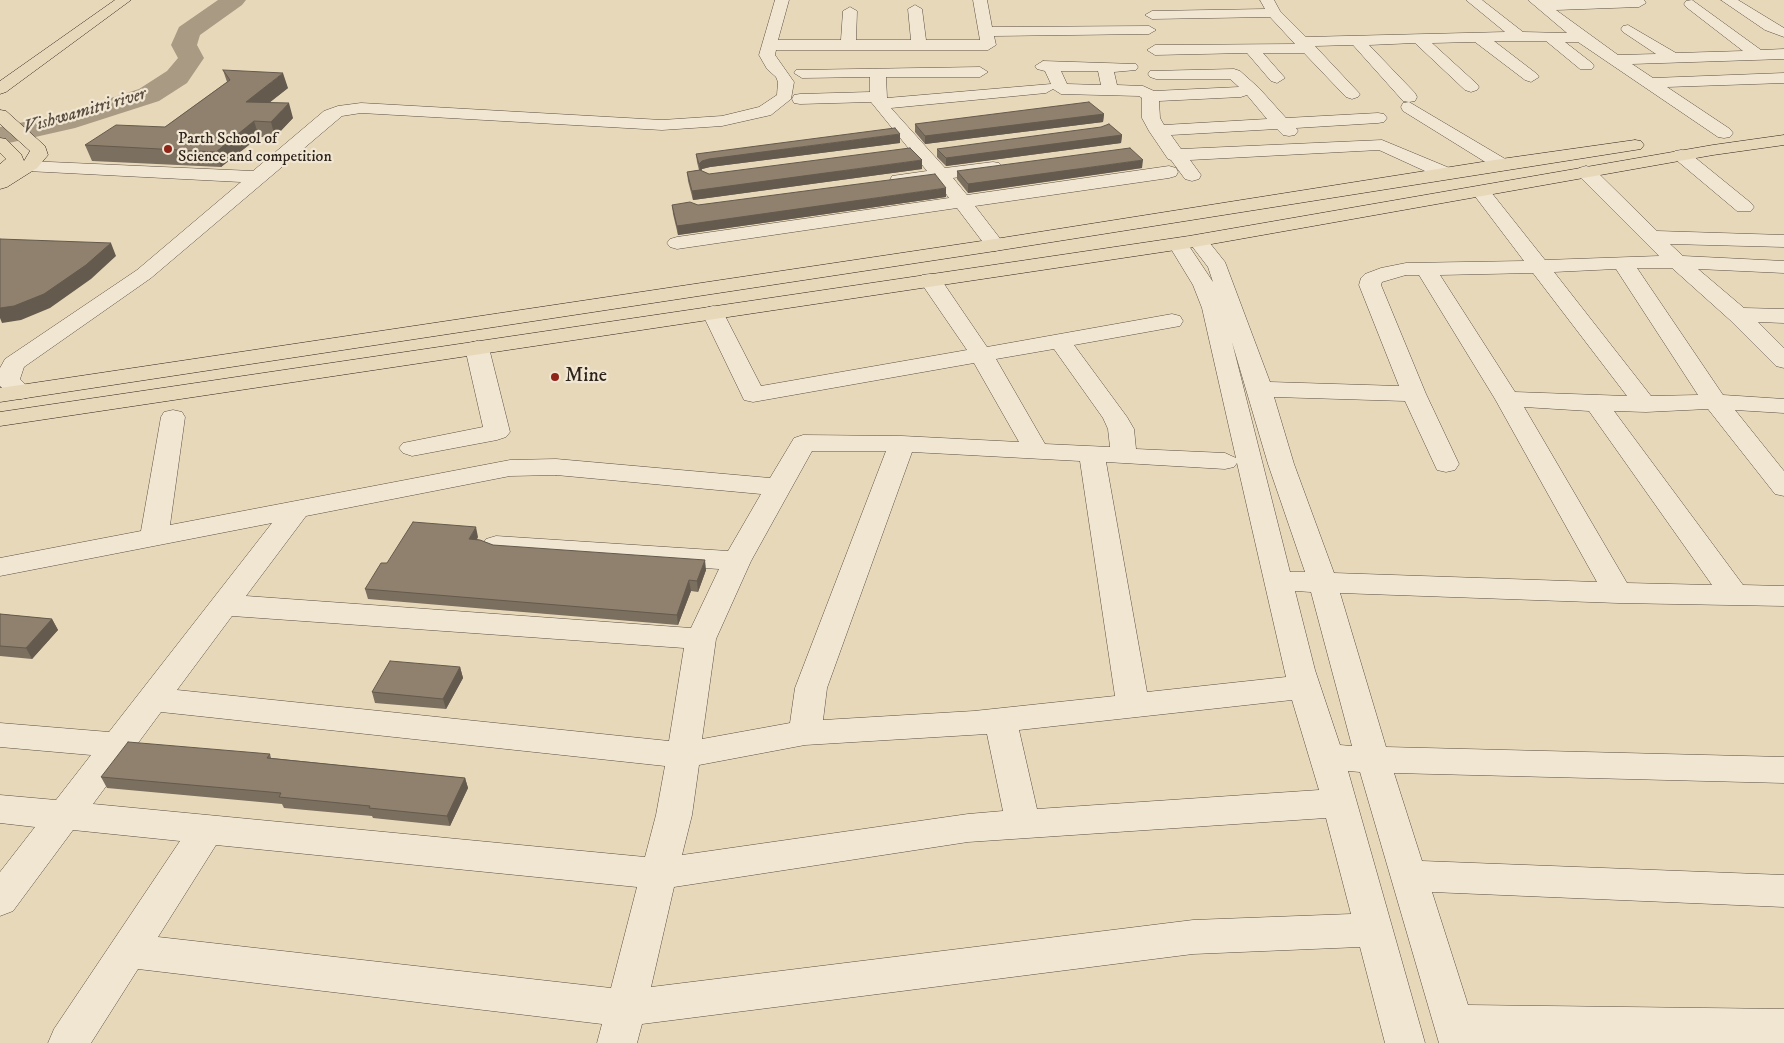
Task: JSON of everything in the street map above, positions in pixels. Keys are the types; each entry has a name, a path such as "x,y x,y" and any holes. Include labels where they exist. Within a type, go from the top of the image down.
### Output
{"main road":[{"path":"0,75 80,23 110,0"},
{"path":"0,89 124,0"},
{"path":"0,115 40,150 39,155 21,162 14,162 0,173"},
{"path":"10,394 995,245 1501,164 1724,133 1784,130"},
{"path":"0,418 1188,242 1681,155 1784,130"},
{"path":"0,143 21,162"},
{"path":"0,183 21,162"}],"street":[{"path":"10,394 8,381 13,364 144,274 330,115 350,108 662,125 722,120 765,111 781,101 785,96 786,82 783,75 772,66 766,55 782,0"},
{"path":"1473,0 1519,36"},
{"path":"1540,3 1639,4 1634,0"},
{"path":"1728,0 1777,30"},
{"path":"1540,3 1582,38 1724,133"},
{"path":"1691,4 1759,56"},
{"path":"1152,15 1270,6 1352,94"},
{"path":"915,9 919,44"},
{"path":"770,45 988,45 986,9"},
{"path":"848,45 850,11"},
{"path":"1721,26 1777,30"},
{"path":"1628,29 1674,59"},
{"path":"986,32 1149,30"},
{"path":"1274,31 1302,40"},
{"path":"1155,50 1251,49 1302,40 1419,40 1519,36 1552,39 1582,38"},
{"path":"1480,38 1531,76"},
{"path":"1552,39 1586,66"},
{"path":"1419,40 1471,87"},
{"path":"1357,41 1409,102 1501,164"},
{"path":"1251,49 1277,78"},
{"path":"1616,60 1784,54"},
{"path":"1130,67 1047,66 1061,89 1143,90 1150,96 1154,124 1172,163 1192,175"},
{"path":"1105,67 1110,90"},
{"path":"878,72 879,101 898,128 941,175 995,245"},
{"path":"802,73 980,72"},
{"path":"1156,74 1234,74 1253,91 1274,118 1309,148"},
{"path":"1650,83 1784,78"},
{"path":"800,99 879,101 1046,88"},
{"path":"1150,96 1253,91"},
{"path":"1154,124 1274,118 1378,118"},
{"path":"898,128 917,126"},
{"path":"677,243 963,202 1172,163 1309,148 1382,145 1445,173"},
{"path":"896,151 938,149"},
{"path":"1681,155 1744,207"},
{"path":"21,162 258,177"},
{"path":"883,182 1008,165"},
{"path":"1586,172 1677,262 1738,315 1784,361"},
{"path":"1480,191 1646,405"},
{"path":"1652,237 1784,241"},
{"path":"1188,242 1218,266 1260,390 1281,464 1323,583 1373,760 1456,1034 1580,1034 1784,1028"},
{"path":"1188,242 1213,308 1304,687 1327,758 1405,1043"},
{"path":"1622,262 1715,402 1784,488"},
{"path":"1446,464 1414,394 1370,285 1372,278 1388,272 1426,269 1539,267 1622,262 1677,262 1784,268"},
{"path":"1426,269 1507,399 1618,593"},
{"path":"930,280 981,354 1037,452"},
{"path":"713,313 754,395 1172,321"},
{"path":"1738,315 1784,316"},
{"path":"1059,340 1115,417 1121,429 1124,456"},
{"path":"0,365 37,346"},
{"path":"412,448 497,432 477,348"},
{"path":"1260,390 1414,394"},
{"path":"1507,399 1596,404 1646,405 1715,402 1784,406"},
{"path":"1596,404 1734,594"},
{"path":"154,537 173,417"},
{"path":"621,1025 674,815 701,639 737,561 803,443 902,444 1225,461"},
{"path":"805,733 811,688 902,444"},
{"path":"1092,454 1133,705"},
{"path":"0,567 510,468 556,467 778,487"},
{"path":"0,900 297,509"},
{"path":"496,544 737,561"},
{"path":"1277,580 1618,593 1784,596"},
{"path":"224,605 701,639"},
{"path":"153,699 684,755 805,733 1000,720 1304,687"},
{"path":"1000,720 1023,825"},
{"path":"0,736 118,745"},
{"path":"1327,758 1784,770"},
{"path":"0,808 659,874 968,828 1339,803"},
{"path":"68,1043 207,829"},
{"path":"1408,876 1784,891"},
{"path":"128,950 621,1025 1193,937 1375,930"}],"building":[{"path":"223,70 283,73 246,102 289,103 271,122 254,121 216,152 85,145 116,125 165,127 230,80"},
{"path":"1089,102 1104,114 925,136 915,124"},
{"path":"1109,124 1122,135 946,158 937,149 1101,127"},
{"path":"895,128 900,134 709,159 699,164 696,154"},
{"path":"910,148 922,160 692,191 687,172 700,170 709,174"},
{"path":"1130,148 1143,160 968,184 957,171"},
{"path":"935,174 946,188 677,226 672,205 690,202 698,205"},
{"path":"0,239 111,243 86,265 44,294 14,306 0,308"},
{"path":"413,522 476,527 469,539 480,540 493,545 705,560 697,581 689,580 677,615 365,589 381,563 387,563"},
{"path":"0,614 52,619 26,648 0,646"},
{"path":"390,661 460,667 443,699 372,692"},
{"path":"128,742 270,754 267,758 465,778 447,816 279,797 281,793 101,777"}],"waterway":[{"name":"Vishwamitri river","path":"0,136 65,122 149,95 177,77 191,58 184,45 188,32 234,0"}],"place":[{"name":"Parth School of Science and competition","path":"168,149"},
{"name":"Mine","path":"555,377"}]}
